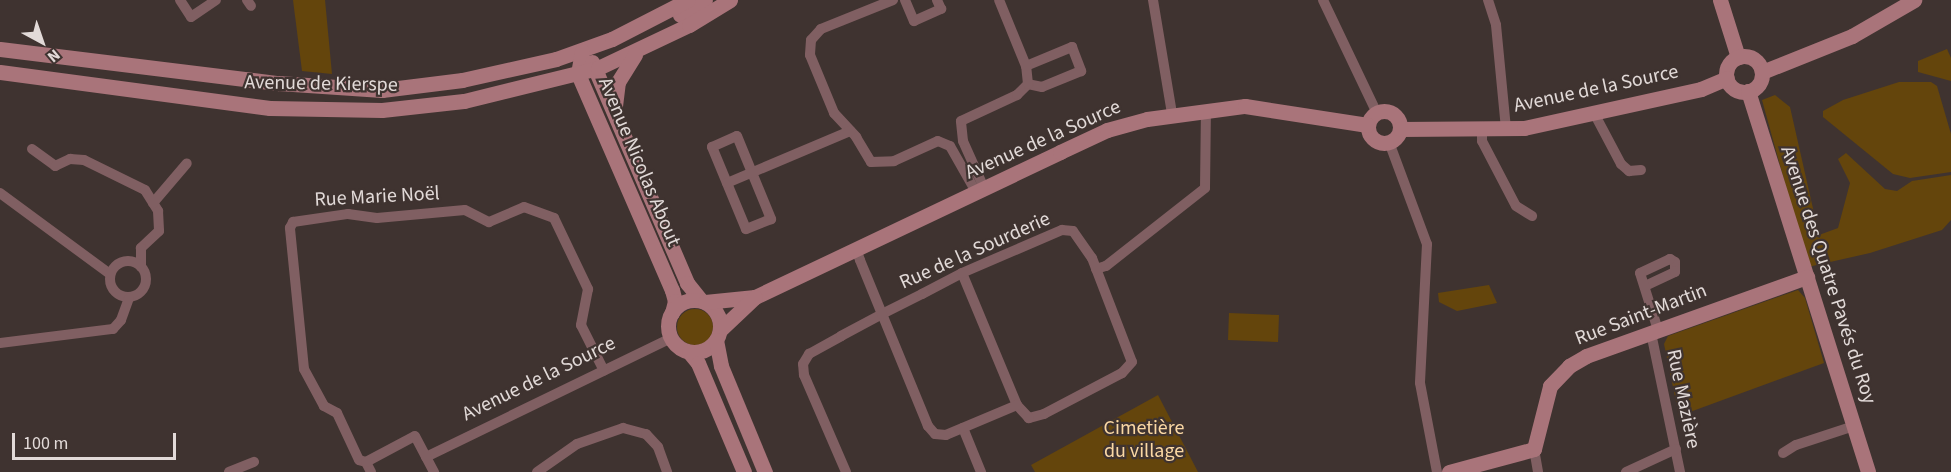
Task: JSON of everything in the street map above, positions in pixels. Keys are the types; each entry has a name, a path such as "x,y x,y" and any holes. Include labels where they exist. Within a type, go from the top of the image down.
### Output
{"main road":[{"name":"Avenue de Kierspe","path":"0,72 270,108 382,110 464,101 578,74 590,60 688,0"},
{"path":"590,60 643,37 705,0"},
{"name":"Avenue de Kierspe","path":"0,49 278,83 382,90 590,60 640,49 730,0"},
{"path":"1720,0 1738,57"},
{"path":"1762,72 1753,59 1738,57 1729,63 1727,78 1737,90 1748,91 1757,86 1762,72 1852,36 1914,0"},
{"path":"615,109 618,82 640,49"},
{"path":"0,59 54,64 93,61"},
{"name":"Avenue Nicolas About","path":"671,338 668,323 675,301 672,290 578,74 590,60 615,109 687,283 717,314 721,366 765,472"},
{"name":"Avenue de la Source","path":"1400,129 1506,129 1594,113 1701,89 1727,78"},
{"name":"Avenue des Quatre Pavés du Roy","path":"1748,91 1868,472"},
{"name":"Avenue de la Source","path":"718,335 755,297 1107,130 1172,114 1245,106 1372,119"},
{"path":"1393,114 1400,129 1389,142 1374,140 1372,119 1393,114"},
{"name":"Rue Saint-Martin","path":"1534,449 1545,400 1557,377 1586,356 1807,277"},
{"name":"Avenue de la Source","path":"703,301 755,297"},
{"path":"672,313 684,302 703,301"},
{"path":"688,352 704,350 718,335"},
{"path":"671,338 698,363 744,472"},
{"path":"1449,472 1534,449"}],"street":[{"path":"180,0 191,17 216,0"},
{"path":"892,0 821,29 811,40 810,55 834,113 872,162 894,161 938,141 950,146 980,190"},
{"path":"905,0 914,21 941,9 937,0"},
{"path":"999,0 1026,66 1028,84"},
{"path":"1153,0 1172,114"},
{"path":"1323,0 1372,119"},
{"path":"1488,0 1496,25 1506,129"},
{"path":"1026,66 1072,46 1081,71 1042,87 1028,84"},
{"path":"980,190 963,141 961,122 966,116 1017,95 1028,84"},
{"path":"962,273 1017,405 1029,418 1044,414 1122,373 1132,362 1096,269 1106,266 1205,188 1206,111"},
{"path":"1594,113 1621,164 1629,171 1641,170"},
{"path":"1482,129 1482,141 1516,206 1532,216"},
{"path":"727,183 850,131"},
{"path":"737,136 752,172 771,219 746,229 712,147 737,136"},
{"path":"950,146 963,141"},
{"path":"1389,142 1427,244 1420,383 1437,472"},
{"path":"0,343 113,329 121,320 129,298 145,286 141,267 141,248 159,231 158,211 145,190 120,175 84,160 70,159 55,165 32,148"},
{"path":"153,203 187,164"},
{"path":"0,193 110,274 114,292 129,298"},
{"name":"Rue Marie Noël","path":"368,467 359,460 337,413 324,406 304,369 290,228 293,222 348,214 377,218 465,210 489,222 524,207 554,218 588,289 581,325 604,371"},
{"name":"Rue de la Sourderie","path":"846,472 804,375 803,364 809,354 962,273 1068,230 1085,246 1096,269"},
{"path":"856,249 928,426 935,434 946,435 1017,405"},
{"path":"110,274 125,262 141,267"},
{"name":"Rue Mazière","path":"1645,286 1680,472"},
{"name":"Avenue de la Source","path":"426,457 671,338"},
{"path":"1783,453 1796,445 1854,426"},
{"path":"537,472 550,468 577,444 623,428 646,434 658,447 668,472"},
{"path":"963,428 981,472"},
{"path":"368,467 414,436 434,472"},
{"path":"1534,449 1538,472"},
{"path":"1626,472 1676,449"},
{"path":"229,472 254,462"}],"green space":[{"path":"293,0 325,0 332,74 302,71"},
{"path":"1947,49 1951,58 1951,81 1918,72 1918,61"},
{"path":"1899,82 1931,82 1937,86 1951,134 1951,172 1910,178 1893,174 1823,117 1823,111 1843,100"},
{"path":"1775,95 1790,107 1819,235 1838,228 1850,183 1838,159 1846,153 1885,189 1897,191 1912,181 1951,175 1951,220 1942,230 1870,253 1808,267 1762,100"},
{"path":"1489,285 1497,303 1457,311 1439,302 1438,293"},
{"path":"1798,290 1805,298 1824,363 1679,416 1664,344 1668,336"},
{"path":"695,309 707,315 713,327 707,339 695,345 683,339 677,327 683,315"},
{"path":"1229,313 1279,315 1278,342 1228,340"},
{"name":"Cimetière du village","path":"1158,395 1198,472 1035,472 1031,465"}]}
